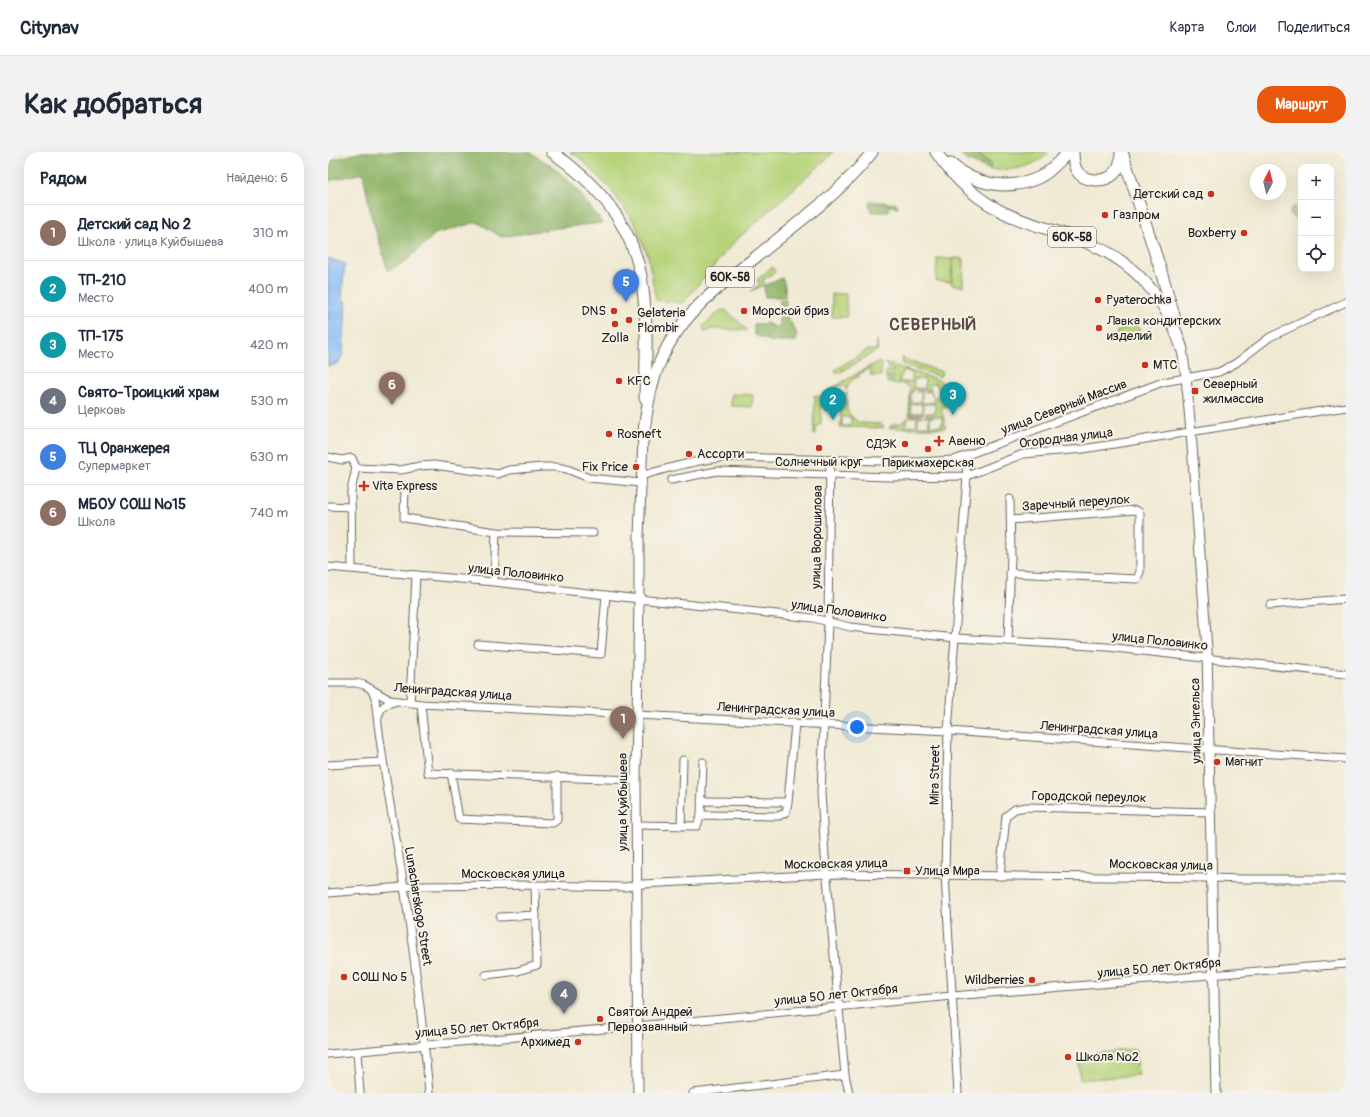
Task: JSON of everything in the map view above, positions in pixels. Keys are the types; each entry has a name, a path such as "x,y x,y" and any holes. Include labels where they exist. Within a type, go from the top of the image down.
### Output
{"highway":[{"path":"552,152 570,164 602,196 618,218 629,239 638,262 642,282 646,325 643,439"},
{"name":"60К-58","path":"643,439 649,398 658,366 684,321 709,294 843,185 857,171 872,152"},
{"name":"60К-58","path":"936,152 961,183 991,206 1008,215 1085,241 1126,264 1143,279 1158,296 1170,316 1182,349"},
{"path":"940,152 956,169 969,177 998,185 1013,185 1027,182 1046,173 1068,152"},
{"path":"1073,152 1074,165 1077,171 1082,176 1090,180 1098,180 1107,178 1114,174 1119,166 1122,152"},
{"path":"1122,152 1161,271 1182,349"}],"main road":[{"name":"улица Энгельса","path":"1182,349 1191,432 1207,658 1216,1093"},
{"name":"улица Куйбышева","path":"638,1093 636,715 639,536 643,439"}],"street":[{"name":"улица Северный Массив","path":"641,479 673,466 715,458 749,456 830,460 940,462 954,460 1163,382 1219,372 1236,363 1270,336 1346,302"},
{"name":"Огородная улица","path":"671,480 717,471 889,477 967,476 1023,454 1083,450 1346,407"},
{"path":"328,457 342,460 352,458 356,468 351,491 352,568"},
{"name":"Mira Street","path":"958,1093 945,875 948,731 967,476 965,457"},
{"name":"улица Ворошилова","path":"830,460 828,622 821,793 839,1007 849,1093"},
{"path":"356,468 401,470 434,465 498,474 509,470 542,466 567,469 589,478 641,479"},
{"path":"405,488 404,518 496,532 593,532"},
{"name":"Заречный переулок","path":"1008,641 1011,520 1010,499"},
{"path":"328,506 351,507"},
{"name":"Заречный переулок","path":"1010,573 1138,579 1140,576 1140,514 1138,511 1135,510 1011,520"},
{"path":"494,582 496,532"},
{"name":"улица Половинко","path":"328,567 494,582 813,618 850,627 956,638 1107,647 1346,674"},
{"path":"410,703 416,575"},
{"path":"478,644 601,654 606,595"},
{"path":"1270,605 1346,599"},
{"name":"Ленинградская улица","path":"328,683 356,684 396,702 421,704 948,731 1346,759"},
{"name":"Lunacharskogo Street","path":"370,689 374,697 382,762 409,921 429,1093"},
{"path":"377,724 378,716 382,707 388,703 396,702"},
{"path":"421,704 428,772 636,780"},
{"path":"701,815 779,816 786,812 795,723"},
{"path":"681,826 683,760"},
{"path":"328,765 382,762"},
{"path":"636,825 697,826 701,815 703,762"},
{"path":"451,773 459,819 553,823 557,820 557,776"},
{"path":"702,801 788,802"},
{"name":"Городской переулок","path":"1000,876 1006,816 1015,810 1026,807 1210,812"},
{"name":"Московская улица","path":"328,893 416,886 636,886 827,874 1346,879"},
{"path":"486,975 518,971 537,964 535,885"},
{"path":"500,917 536,915"},
{"name":"улица 50 лет Октября","path":"328,1054 952,996 1346,964"},
{"path":"357,1052 360,1093"},
{"path":"693,1093 846,1075"}],"green space":[{"path":"362,152 530,152 555,168 578,190 602,223 557,228 502,237 477,222 435,234 406,261 388,271 371,215 363,173 328,181 328,161"},
{"path":"570,152 833,152 733,243 683,303 656,300 648,256 634,222 611,190 580,158"},
{"path":"958,152 976,152 991,165 990,170 965,159"},
{"path":"976,152 1046,152 1048,154 1035,163 1021,168 990,170 991,164"},
{"path":"871,201 897,204 898,207 888,206 888,212 871,212 869,203"},
{"path":"1293,207 1298,208 1298,219 1291,216 1290,212"},
{"path":"937,258 952,259 951,282 936,281"},
{"path":"953,258 964,259 963,286 952,285"},
{"path":"772,267 775,272 764,279 764,285 751,291 760,284 757,280"},
{"path":"782,278 785,286 785,297 765,297 764,286"},
{"path":"832,294 846,294 847,317 832,317"},
{"path":"786,300 786,314 797,334 796,341 774,342 754,334 754,324 768,323 768,325 773,325 773,327 779,327 779,318 781,318 781,312 783,312 779,301"},
{"path":"726,310 747,330 710,329 707,332 704,331 703,326 720,311"},
{"path":"1137,323 1142,340 1117,335 1116,332"},
{"path":"876,340 878,350 837,374 835,370 867,350 877,350"},
{"path":"902,358 942,372 940,377 903,364"},
{"path":"875,363 882,363 881,376 871,376 870,368 859,374 859,377 850,382 847,391 846,386 839,386 835,388 835,394 846,394 847,392 847,396 838,396 837,402 840,407 845,407 845,397 847,397 847,410 852,417 842,417 842,426 851,426 851,418 853,418 860,423 881,424 884,428 840,427 841,412 831,389"},
{"path":"886,363 941,381 950,405 941,408 945,428 889,428 890,426 893,426 893,424 899,424 908,418 904,426 916,426 917,417 910,417 909,415 922,416 918,417 918,426 929,426 929,417 924,416 935,416 930,417 930,426 942,426 942,417 937,417 936,414 925,414 935,413 935,404 923,404 923,414 912,414 922,413 922,404 911,404 911,414 909,414 910,391 914,391 911,392 911,402 921,402 921,392 916,391 924,391 922,393 922,403 935,402 931,392 925,391 931,391 934,398 941,395 936,383 929,385 931,390 925,390 925,379 914,379 914,388 924,388 924,390 910,389 906,385 902,384 902,382 912,382 912,373 904,370 900,378 900,384 888,383 886,378 893,380 893,376 886,377 886,371 893,372 893,369 888,369"},
{"path":"731,394 753,395 752,407 731,406"},
{"path":"814,395 821,397 821,424 816,427 816,435 814,435"},
{"path":"1136,1049 1138,1075 1080,1080 1078,1055"}],"water":[{"path":"328,258 345,264 342,295 346,304 343,354 338,364 328,366"}],"place":[{"name":"Детский сад","path":"1211,194"},
{"name":"Газпром","path":"1105,215"},
{"name":"Boxberry","path":"1244,233"},
{"name":"Pyaterochka","path":"1098,300"},
{"name":"ТЦ Оранжерея","path":"626,302"},
{"name":"DNS","path":"614,311"},
{"name":"Морской бриз","path":"744,311"},
{"name":"Gelateria Plombir","path":"629,320"},
{"name":"Zolla","path":"615,324"},
{"name":"Лавка кондитерских изделий","path":"1099,328"},
{"name":"МТС","path":"1145,365"},
{"name":"KFC","path":"619,381"},
{"name":"Северный жилмассив","path":"1195,391"},
{"name":"МБОУ СОШ №15","path":"392,405"},
{"name":"ТП-175","path":"953,415"},
{"name":"ТП-210","path":"833,420"},
{"name":"Rosneft","path":"609,434"},
{"name":"Авеню","path":"939,441"},
{"name":"СДЭК","path":"905,444"},
{"name":"Солнечный круг","path":"819,448"},
{"name":"Парикмахерская","path":"928,449"},
{"name":"Ассорти","path":"689,454"},
{"name":"Fix Price","path":"636,467"},
{"name":"Vita Express","path":"364,486"},
{"name":"Детский сад № 2","path":"623,739"},
{"name":"Магнит","path":"1217,762"},
{"name":"Улица Мира","path":"907,871"},
{"name":"СОШ № 5","path":"344,977"},
{"name":"Wildberries","path":"1032,980"},
{"name":"Свято-Троицкий храм","path":"564,1014"},
{"name":"Святой Андрей Первозванный","path":"600,1019"},
{"name":"Архимед","path":"578,1042"},
{"name":"Школа №2","path":"1068,1057"}],"district":[{"name":"СЕВЕРНЫЙ","path":"933,324"}]}
